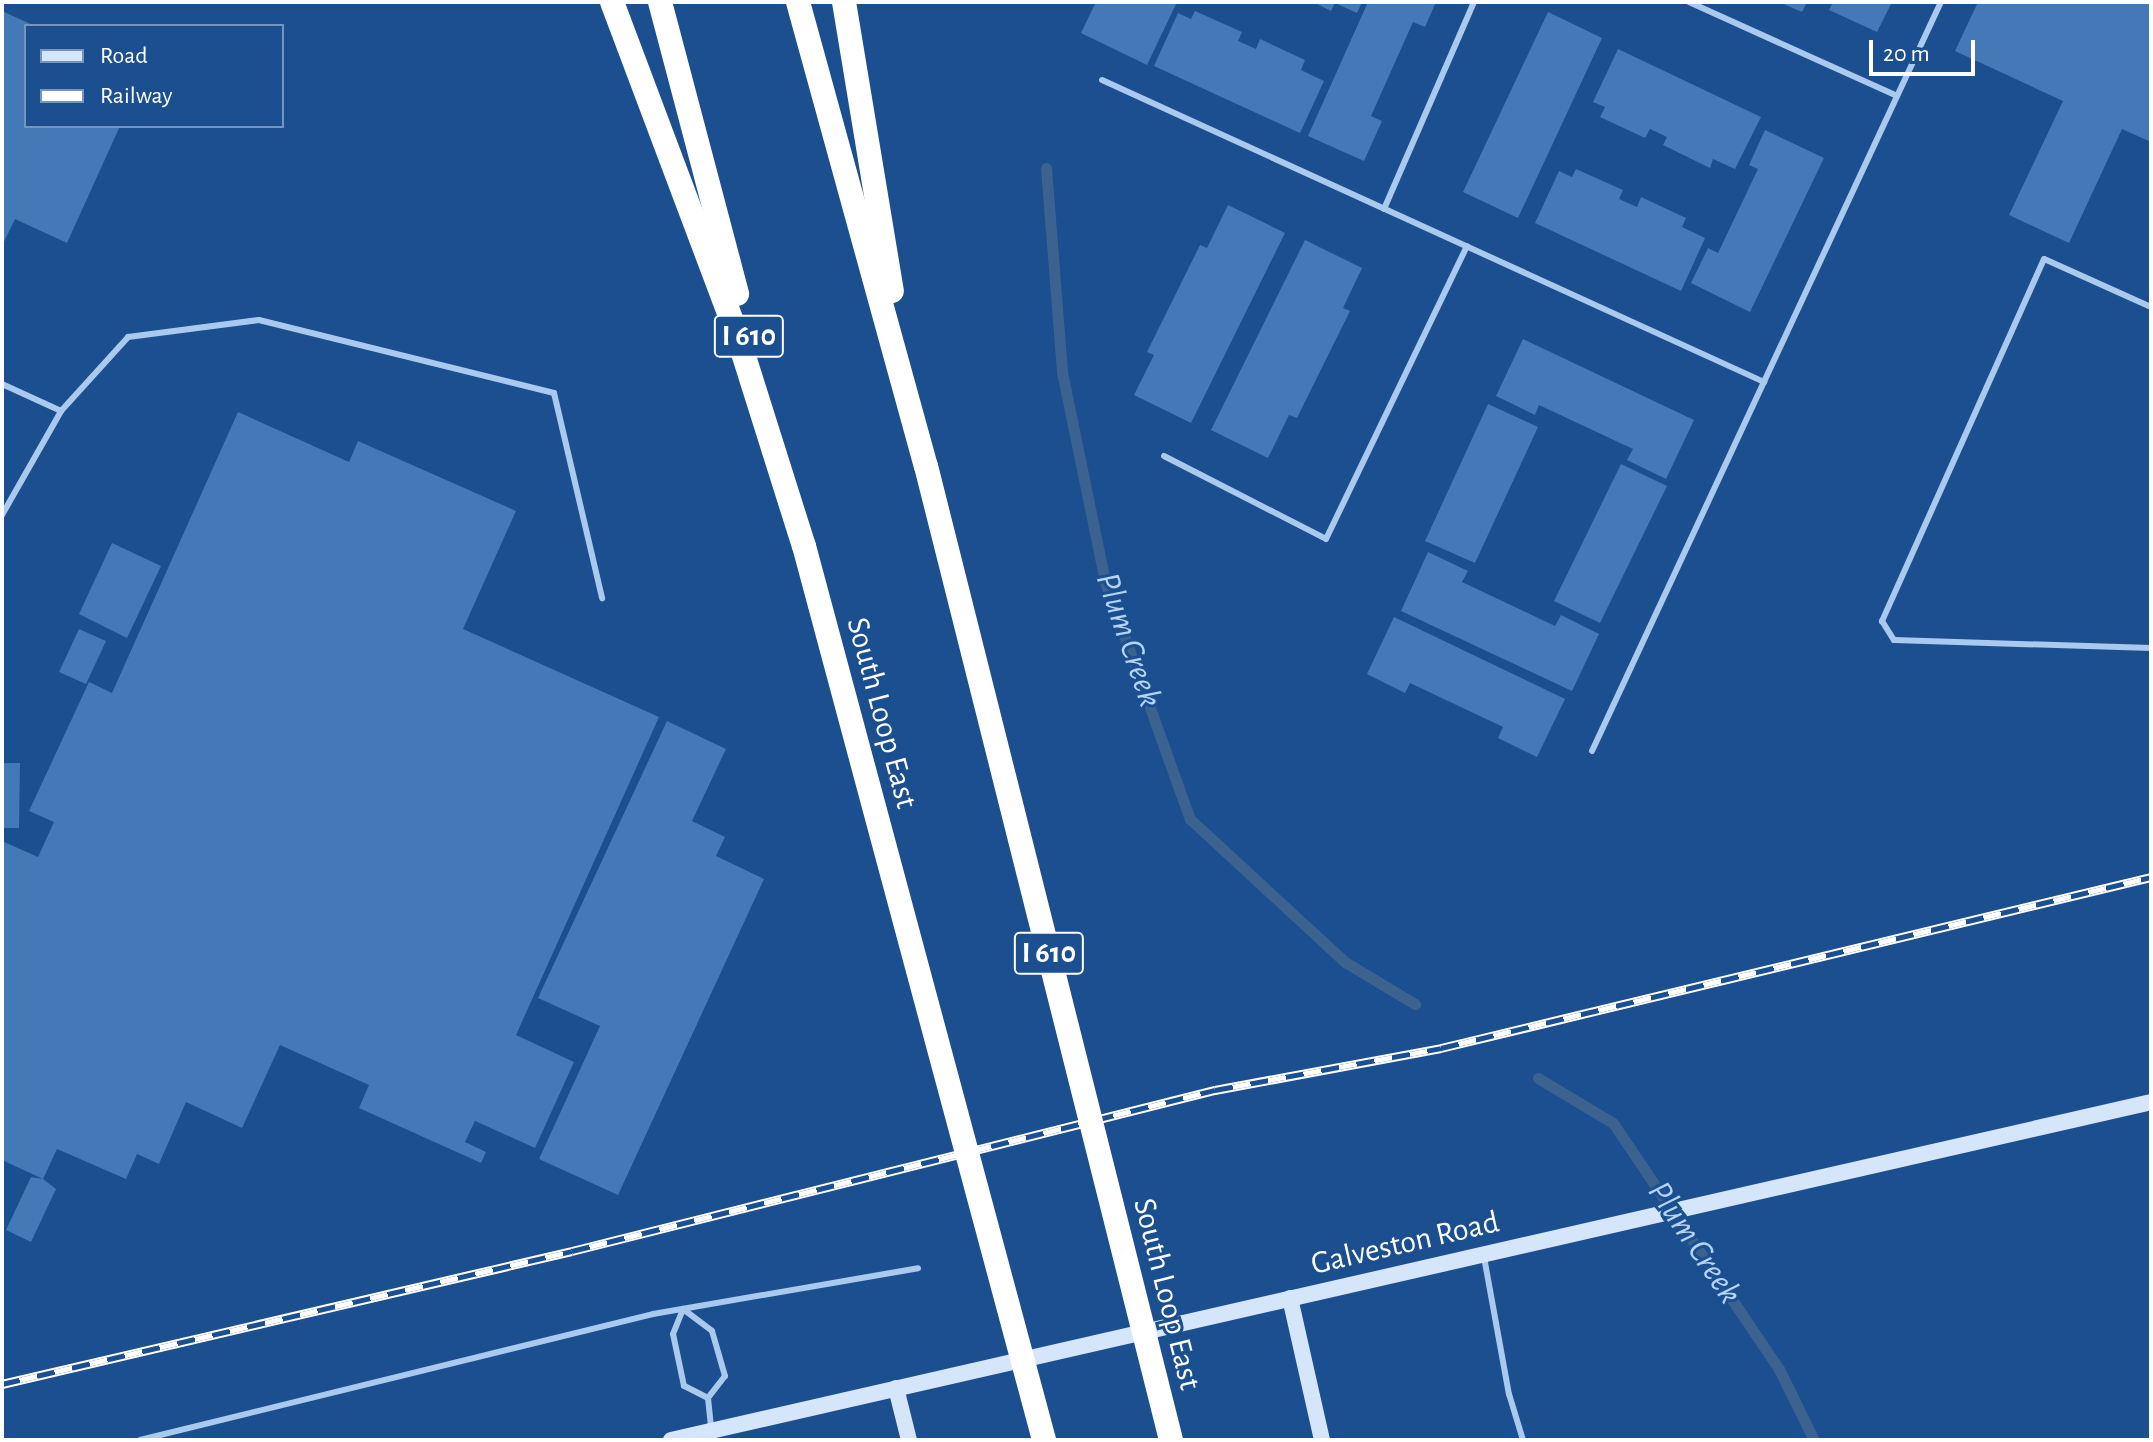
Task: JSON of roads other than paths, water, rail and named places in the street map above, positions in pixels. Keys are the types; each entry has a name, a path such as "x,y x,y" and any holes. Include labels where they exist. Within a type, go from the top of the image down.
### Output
{"highway":[{"path":"612,2 664,132 737,334 804,546"},
{"name":"South Loop East","path":"660,2 1044,1440"},
{"name":"South Loop East","path":"798,2 926,466 1171,1440"},
{"path":"844,2 926,466"}],"main road":[{"name":"Galveston Road","path":"671,1440 2151,1102"},
{"path":"1290,1298 1322,1440"},
{"path":"896,1388 909,1440"}],"lane":[{"path":"1384,209 1474,2"},
{"path":"1689,2 1897,96"},
{"path":"1592,751 1941,2"},
{"path":"1102,80 1764,382"},
{"path":"1164,456 1326,539 1467,246"},
{"path":"2151,307 2044,259 1882,621 1894,640 2151,648"},
{"path":"2,515 61,411 128,337 259,320 554,393 602,598"},
{"path":"2,384 61,411"},
{"path":"1484,1253 1509,1394 1523,1440"},
{"path":"140,1440 683,1309 918,1268"},
{"path":"683,1309 712,1331 725,1376 708,1398 712,1431"},
{"path":"683,1309 673,1334 684,1386 708,1398"}],"waterway":[{"name":"Plum Creek","path":"1046,168 1062,372 1105,582 1190,819 1345,962 1415,1004"},
{"name":"Plum Creek","path":"1538,1078 1613,1123 1779,1369 1814,1440"}],"railway":[{"path":"2,1384 572,1251 1215,1090 1441,1048 2151,877"}]}
